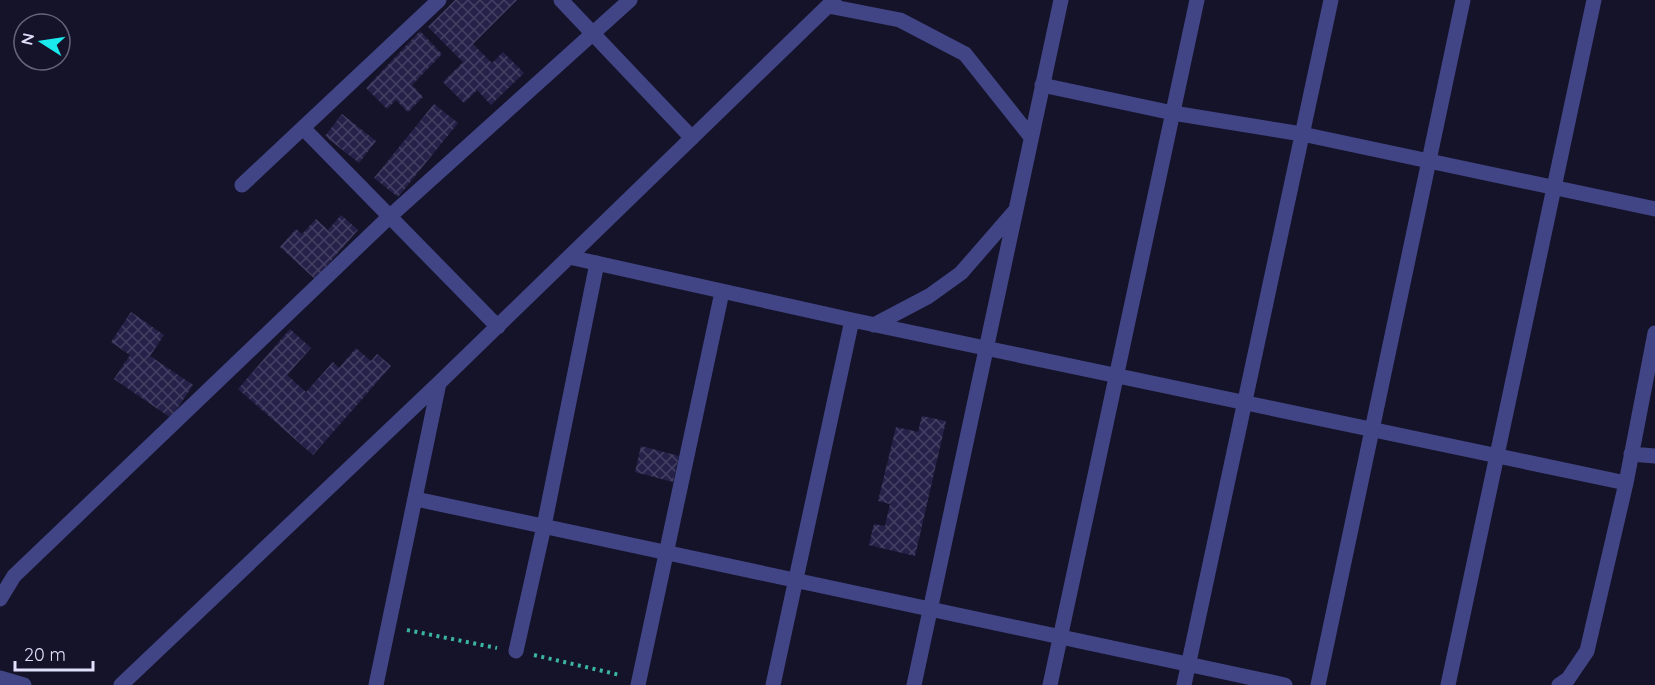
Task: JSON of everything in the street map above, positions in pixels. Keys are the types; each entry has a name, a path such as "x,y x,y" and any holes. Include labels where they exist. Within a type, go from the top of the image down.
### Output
{"street":[{"path":"242,185 439,0"},
{"path":"561,0 692,138"},
{"path":"0,599 14,576 388,218 594,36 630,0"},
{"path":"914,685 1061,0"},
{"path":"1050,685 1197,0"},
{"path":"1184,685 1331,0"},
{"path":"1318,685 1431,160 1463,0"},
{"path":"1448,685 1594,0"},
{"path":"121,685 498,327 831,3 900,20 965,54 1031,137"},
{"path":"1042,85 1173,113 1302,134 1431,160 1655,209"},
{"path":"304,129 388,218 498,327"},
{"path":"874,325 929,296 961,273 1015,211"},
{"path":"569,257 874,325 1496,458 1626,483"},
{"path":"516,651 544,526 597,263"},
{"path":"638,685 722,292"},
{"path":"773,685 852,320"},
{"path":"1559,685 1568,679 1587,651 1626,483 1655,333"},
{"path":"376,685 439,383"},
{"path":"1632,454 1655,456"},
{"path":"416,499 1285,685"},
{"path":"0,678 24,685"}],"building":[{"path":"455,0 517,0 473,44 492,63 503,52 524,73 491,105 477,90 464,103 443,82 463,62 428,27"},
{"path":"420,31 442,54 412,85 423,97 408,112 396,100 387,109 366,88"},
{"path":"434,104 458,123 398,197 374,178"},
{"path":"342,114 376,141 359,163 325,136"},
{"path":"341,215 358,230 315,279 280,247 296,229 302,234 316,219 328,230"},
{"path":"131,312 164,335 150,356 193,385 171,418 114,379 130,355 111,342"},
{"path":"290,329 311,348 287,375 306,392 333,362 339,368 356,348 371,361 377,354 391,366 313,455 238,389"},
{"path":"922,416 946,421 915,556 869,545 874,524 885,526 890,504 878,501 896,427 918,432"},
{"path":"641,446 679,456 673,482 635,472"}]}
